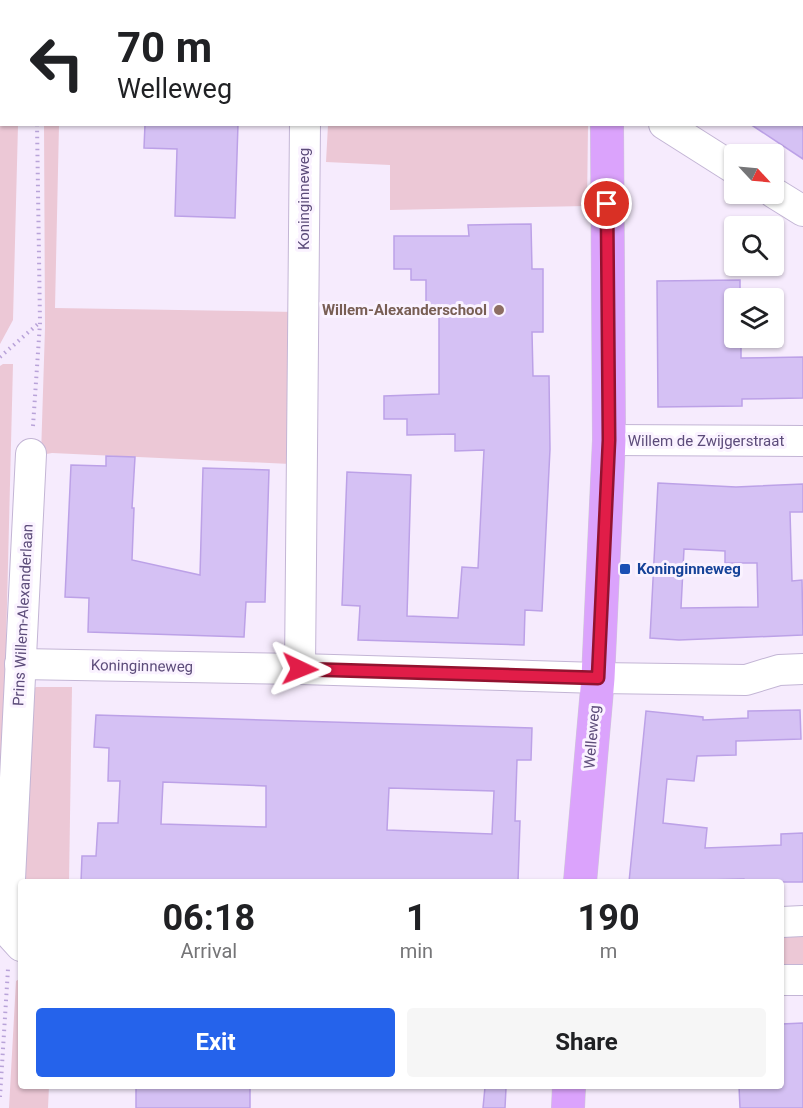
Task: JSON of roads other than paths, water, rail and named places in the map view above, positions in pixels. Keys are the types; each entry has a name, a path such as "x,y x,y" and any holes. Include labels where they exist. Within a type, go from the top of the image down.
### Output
{"main road":[{"name":"Welleweg","path":"580,879 598,678 609,440 607,126"},
{"path":"568,1108 569,1089"}],"street":[{"name":"Koninginneweg","path":"300,669 305,126"},
{"path":"666,126 724,162"},
{"path":"784,200 803,212"},
{"name":"Willem de Zwijgerstraat","path":"609,440 803,441"},
{"name":"Prins Willem-Alexanderlaan","path":"18,943 10,934 8,920 31,454"},
{"name":"Koninginneweg","path":"21,664 746,680 779,670 803,669"},
{"path":"784,922 803,921"},
{"path":"784,981 803,980"}],"place":[{"name":"Willem-Alexanderschool","path":"499,310"},
{"name":"Koninginneweg","path":"625,569"}]}
